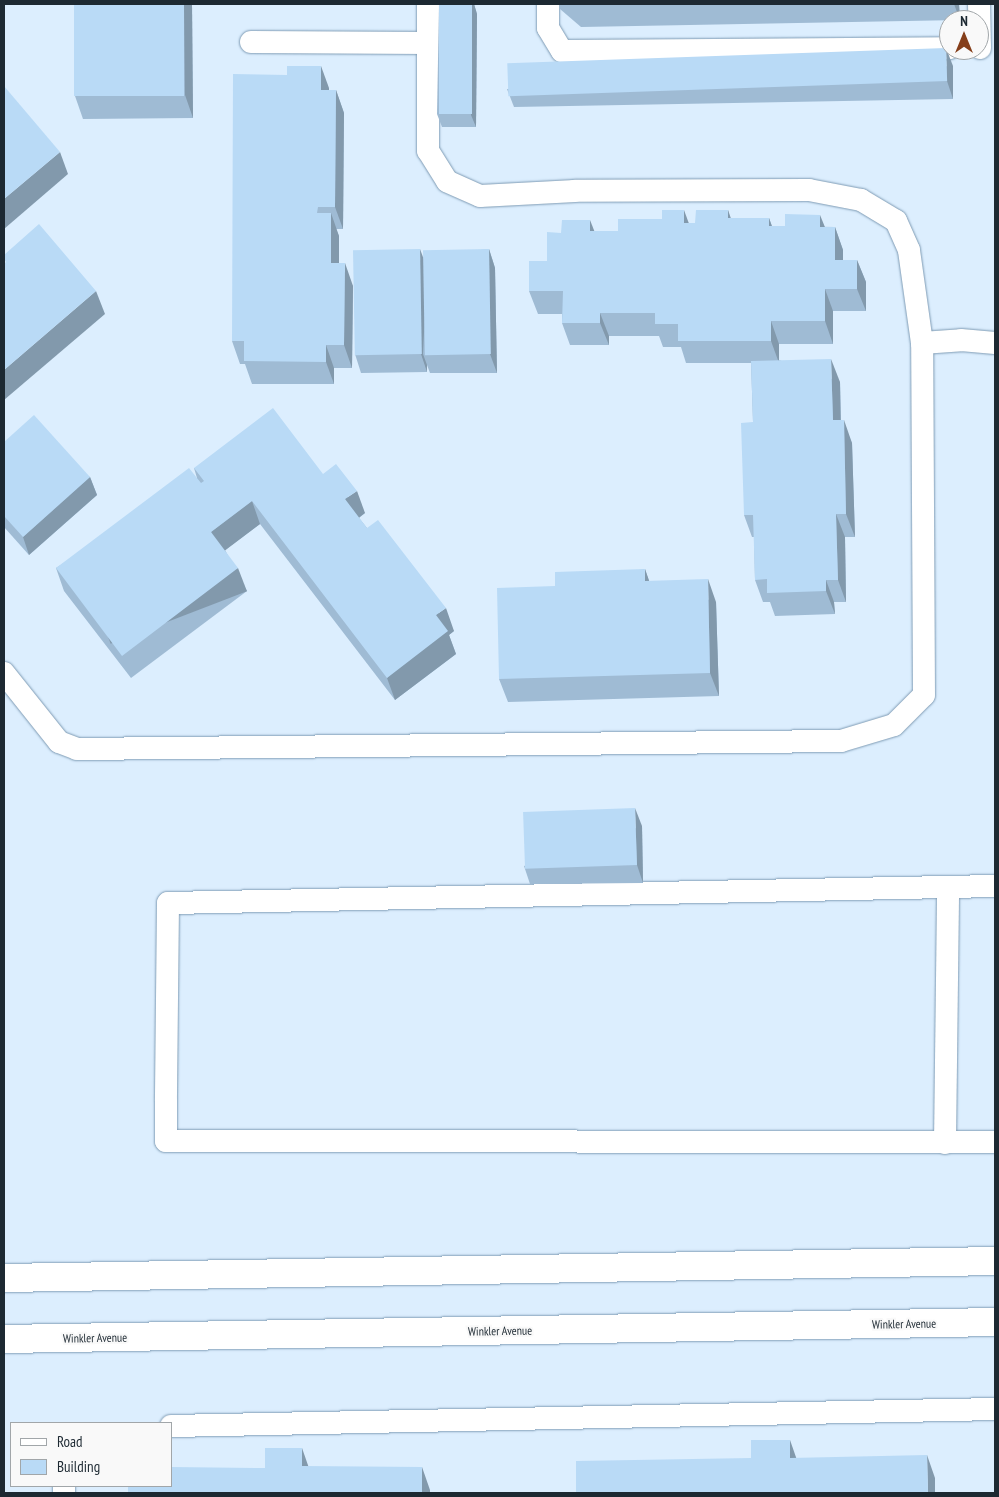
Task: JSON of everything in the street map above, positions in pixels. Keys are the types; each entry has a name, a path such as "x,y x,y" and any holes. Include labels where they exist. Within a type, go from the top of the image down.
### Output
{"street":[{"path":"4,1278 995,1261"},
{"name":"Winkler Avenue","path":"4,1339 995,1322"}],"lane":[{"path":"4,673 59,742 77,749 841,741 894,724 924,695 922,344 909,250 896,221 861,200 809,190 575,191 480,196 447,181 428,151 428,4"},
{"path":"548,4 548,28 562,51 939,48"},
{"path":"251,42 428,43"},
{"path":"922,344 961,340 995,343"},
{"path":"995,886 168,903 166,1141 995,1142"},
{"path":"945,1143 948,887"},
{"path":"172,1426 995,1409"}],"building":[{"path":"74,4 184,4 184,96 74,96"},
{"path":"439,4 472,4 472,114 439,114"},
{"path":"939,48 939,60 946,60 947,81 508,96 507,63"},
{"path":"287,66 321,66 321,90 336,90 335,207 318,207 317,213 331,213 331,263 345,263 344,345 326,345 326,362 244,361 244,341 232,341 233,74 287,75"},
{"path":"4,86 60,152 4,199"},
{"path":"662,210 684,210 684,223 695,223 696,210 728,210 728,218 769,218 769,226 785,226 785,214 820,215 820,227 835,227 835,260 857,260 857,289 825,289 825,321 771,321 771,341 678,341 678,324 655,324 655,313 600,313 600,323 562,323 563,291 529,291 529,261 547,261 547,232 561,233 562,220 590,220 590,231 618,231 618,219 662,219"},
{"path":"39,224 96,291 4,370 4,264 6,262 4,255"},
{"path":"420,249 422,354 355,355 353,250"},
{"path":"489,249 491,354 425,355 423,250"},
{"path":"831,359 833,420 844,420 846,514 836,514 838,580 826,580 826,591 767,593 767,579 755,580 753,515 744,515 741,423 753,422 751,361"},
{"path":"273,408 323,474 336,464 357,491 345,499 367,528 378,520 446,608 436,615 448,631 387,678 252,501 211,532 238,568 122,656 56,568 189,468 201,483 204,481 194,468"},
{"path":"34,415 90,477 23,537 4,516 4,442"},
{"path":"645,569 645,581 708,579 710,673 499,679 497,588 555,586 555,572"},
{"path":"635,808 637,865 525,869 523,812"},
{"path":"751,1440 790,1440 790,1458 927,1455 928,1493 576,1493 576,1461 751,1458"},
{"path":"265,1448 302,1448 302,1466 422,1467 422,1493 128,1493 128,1487 172,1487 172,1467 265,1468"}]}
